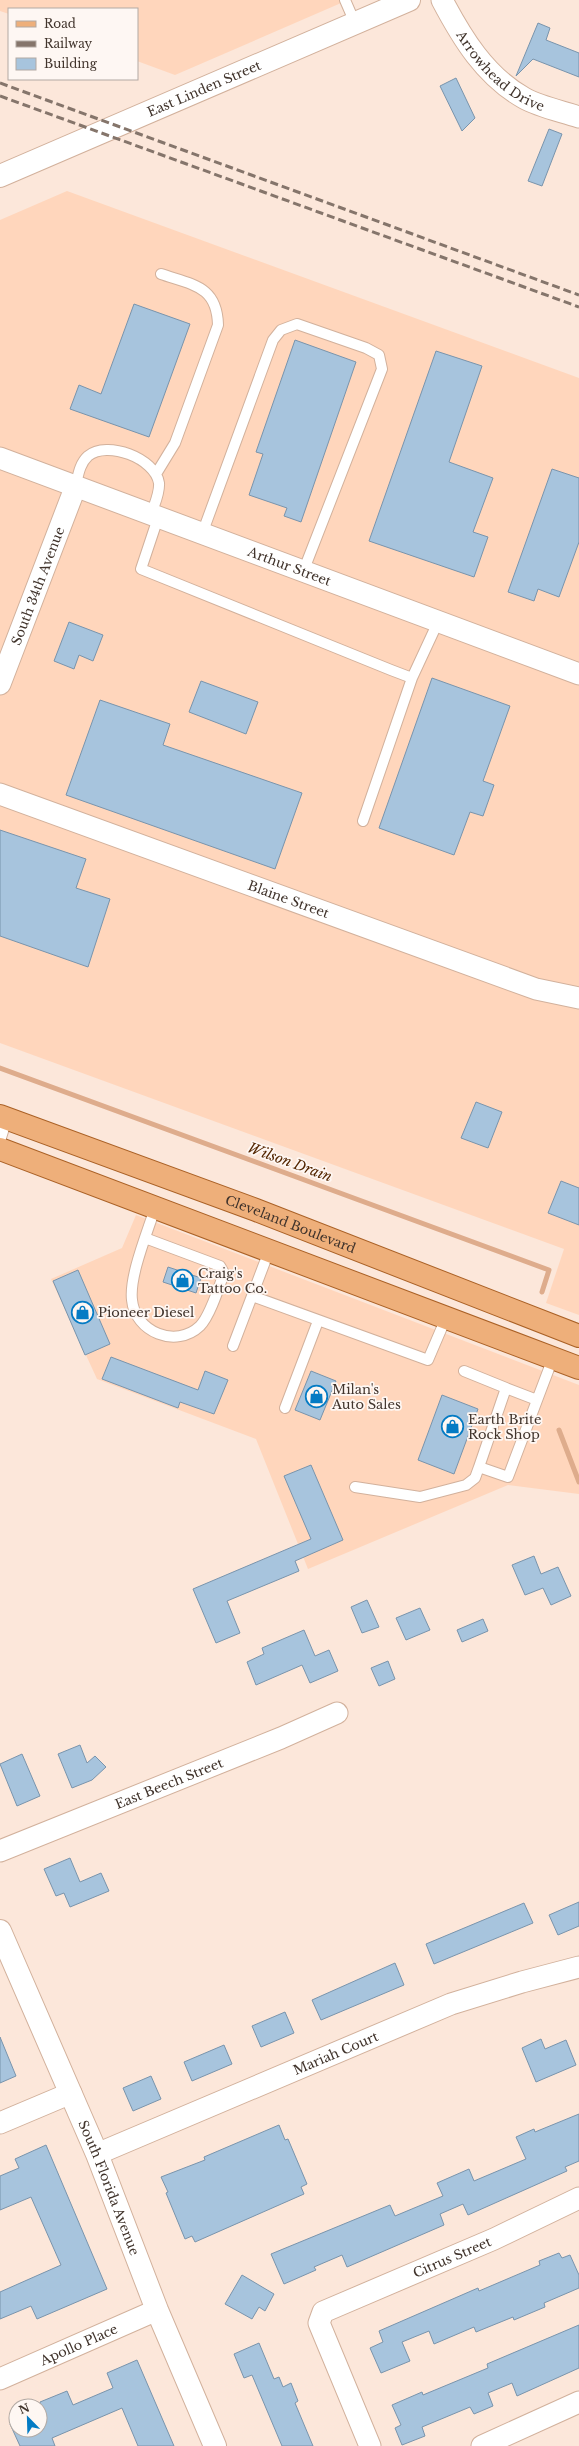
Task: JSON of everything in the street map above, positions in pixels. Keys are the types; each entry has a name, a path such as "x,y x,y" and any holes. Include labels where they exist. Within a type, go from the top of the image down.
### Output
{"main road":[{"name":"Cleveland Boulevard","path":"4,1117 256,1210 579,1336"},
{"path":"0,1149 579,1368"}],"street":[{"name":"East Linden Street","path":"0,176 409,0"},
{"name":"Arrowhead Drive","path":"442,0 462,38 489,72 524,98 579,117"},
{"name":"Arthur Street","path":"0,458 75,488 579,674"},
{"name":"South 34th Avenue","path":"0,684 75,488"},
{"name":"Blaine Street","path":"0,794 536,989 579,998"},
{"name":"East Beech Street","path":"0,1851 281,1738 337,1713"},
{"name":"South Florida Avenue","path":"0,1931 97,2154 157,2310 215,2446"},
{"name":"Mariah Court","path":"97,2154 451,2004 522,1982 579,1967"},
{"path":"0,2123 70,2093"},
{"name":"Citrus Street","path":"370,2446 319,2322 323,2312 494,2239 579,2198"},
{"name":"Apollo Place","path":"0,2378 157,2310"},
{"path":"482,2446 579,2402"}],"lane":[{"path":"345,0 355,24"},
{"path":"156,474 175,443 218,325 218,308 209,294 196,286 161,274"},
{"path":"202,534 273,340 281,330 297,324 366,348 379,355 382,369 303,572"},
{"path":"75,488 81,466 86,458 100,450 109,448 117,450 143,462 151,467 156,474 159,491 141,569 412,678"},
{"path":"363,821 412,678 438,622"},
{"path":"0,1141 4,1117"},
{"path":"145,1238 220,1266 224,1273 201,1325 184,1337 167,1337 145,1327 134,1314 131,1298 139,1254 156,1208"},
{"path":"233,1346 269,1251"},
{"path":"252,1296 428,1360 446,1318"},
{"path":"285,1408 318,1321"},
{"path":"479,1467 508,1477 553,1358"},
{"path":"464,1371 537,1400"},
{"path":"355,1487 420,1497 466,1485 475,1478 506,1388"}],"shaded area":[{"path":"0,0 348,0 175,75 138,61 138,8 8,8 8,14 0,11"},
{"path":"67,191 579,378 579,1315 546,1303 564,1249 0,1043 0,220"},
{"path":"136,1215 579,1385 579,1494 508,1485 308,1569 256,1439 97,1379 51,1279 122,1248"}],"building":[{"path":"538,23 550,28 546,40 579,53 579,77 533,59 516,76"},
{"path":"456,78 475,118 462,131 440,86"},
{"path":"549,129 562,134 542,186 528,181"},
{"path":"134,304 190,324 149,437 70,409 79,385 101,394"},
{"path":"295,340 356,362 301,522 284,516 287,508 249,495 263,454 256,452"},
{"path":"436,351 482,366 449,462 493,478 473,532 488,537 474,577 369,541"},
{"path":"552,469 579,478 579,542 559,597 538,589 534,601 508,592"},
{"path":"69,622 103,635 93,661 79,655 74,669 54,661"},
{"path":"432,678 510,706 483,781 494,785 483,816 470,812 454,855 379,828"},
{"path":"201,681 258,702 246,734 189,712"},
{"path":"100,700 170,724 163,745 302,793 275,869 66,795"},
{"path":"0,830 86,859 76,888 110,899 88,967 0,936"},
{"path":"476,1102 502,1112 488,1148 461,1138"},
{"path":"561,1181 579,1188 579,1225 548,1213"},
{"name":"Craig's Tattoo Co.","path":"168,1267 201,1278 196,1293 163,1282"},
{"name":"Pioneer Diesel","path":"78,1270 110,1344 85,1355 53,1281"},
{"path":"111,1357 198,1390 205,1371 228,1380 214,1414 180,1402 178,1408 102,1379"},
{"name":"Milan's Auto Sales","path":"311,1371 336,1381 320,1420 295,1410"},
{"path":"442,1395 478,1409 454,1474 418,1460"},
{"path":"311,1465 343,1540 295,1561 299,1571 227,1601 240,1633 216,1643 193,1589 311,1539 284,1476"},
{"path":"534,1556 541,1574 558,1567 571,1596 551,1605 543,1588 525,1595 512,1565"},
{"path":"367,1600 379,1627 362,1633 351,1607"},
{"path":"420,1608 430,1630 406,1640 396,1618"},
{"path":"483,1619 488,1631 462,1642 457,1630"},
{"path":"304,1630 315,1656 329,1650 338,1671 310,1683 302,1665 256,1685 247,1662 264,1654 262,1648"},
{"path":"388,1661 395,1679 379,1686 371,1668"},
{"path":"80,1745 87,1763 95,1756 106,1767 92,1780 72,1788 58,1754"},
{"path":"22,1754 40,1796 17,1806 0,1764"},
{"path":"70,1858 80,1882 101,1873 109,1891 70,1907 64,1893 56,1896 44,1869"},
{"path":"579,1902 579,1926 558,1935 549,1915"},
{"path":"524,1903 533,1923 434,1964 426,1944"},
{"path":"395,1963 404,1985 321,2020 312,2000"},
{"path":"285,2012 294,2033 261,2047 252,2026"},
{"path":"0,2037 16,2076 0,2083"},
{"path":"541,2039 545,2049 566,2040 576,2065 536,2082 522,2048"},
{"path":"224,2045 232,2064 192,2081 184,2062"},
{"path":"151,2076 161,2099 133,2111 123,2088"},
{"path":"579,2114 579,2161 565,2167 567,2171 468,2215 463,2204 440,2214 444,2225 347,2267 342,2255 314,2267 316,2270 284,2284 271,2254 390,2205 395,2216 443,2196 437,2183 469,2169 474,2181 526,2159 516,2137 534,2129 535,2132"},
{"path":"279,2125 285,2140 288,2139 307,2184 301,2187 304,2194 195,2242 192,2236 185,2239 161,2177 205,2160 204,2157"},
{"path":"46,2145 107,2289 37,2319 31,2306 0,2319 0,2292 61,2265 31,2197 0,2210 0,2176 19,2168 15,2159"},
{"path":"559,2253 562,2258 570,2255 579,2275 579,2288 544,2303 545,2307 514,2320 513,2317 476,2332 474,2327 434,2344 429,2331 402,2342 410,2361 381,2373 370,2348 383,2342 379,2331 478,2288 479,2291 540,2265 539,2261"},
{"path":"242,2275 274,2294 265,2311 259,2307 252,2319 225,2304"},
{"path":"579,2325 579,2368 517,2396 512,2383 488,2393 493,2406 474,2414 470,2407 422,2427 425,2436 402,2445 395,2428 401,2425 392,2405 422,2392 423,2395 488,2368 487,2364"},
{"path":"259,2343 274,2379 279,2377 283,2387 291,2383 298,2401 295,2403 313,2446 282,2446 252,2375 244,2378 234,2354"},
{"path":"137,2360 174,2446 138,2446 122,2408 52,2438 55,2446 20,2446 16,2438 48,2438 48,2399 67,2391 73,2405 113,2388 107,2373"}],"waterway":[{"name":"Wilson Drain","path":"0,1068 549,1270 542,1292"},
{"name":"Wilson Drain","path":"559,1430 579,1482"}],"railway":[{"path":"0,83 579,295"},
{"path":"0,96 579,307"}],"place":[{"name":"Craig's Tattoo Co.","path":"182,1280"},
{"name":"Pioneer Diesel","path":"82,1312"},
{"name":"Milan's Auto Sales","path":"316,1396"},
{"name":"Earth Brite Rock Shop","path":"453,1426"}]}
